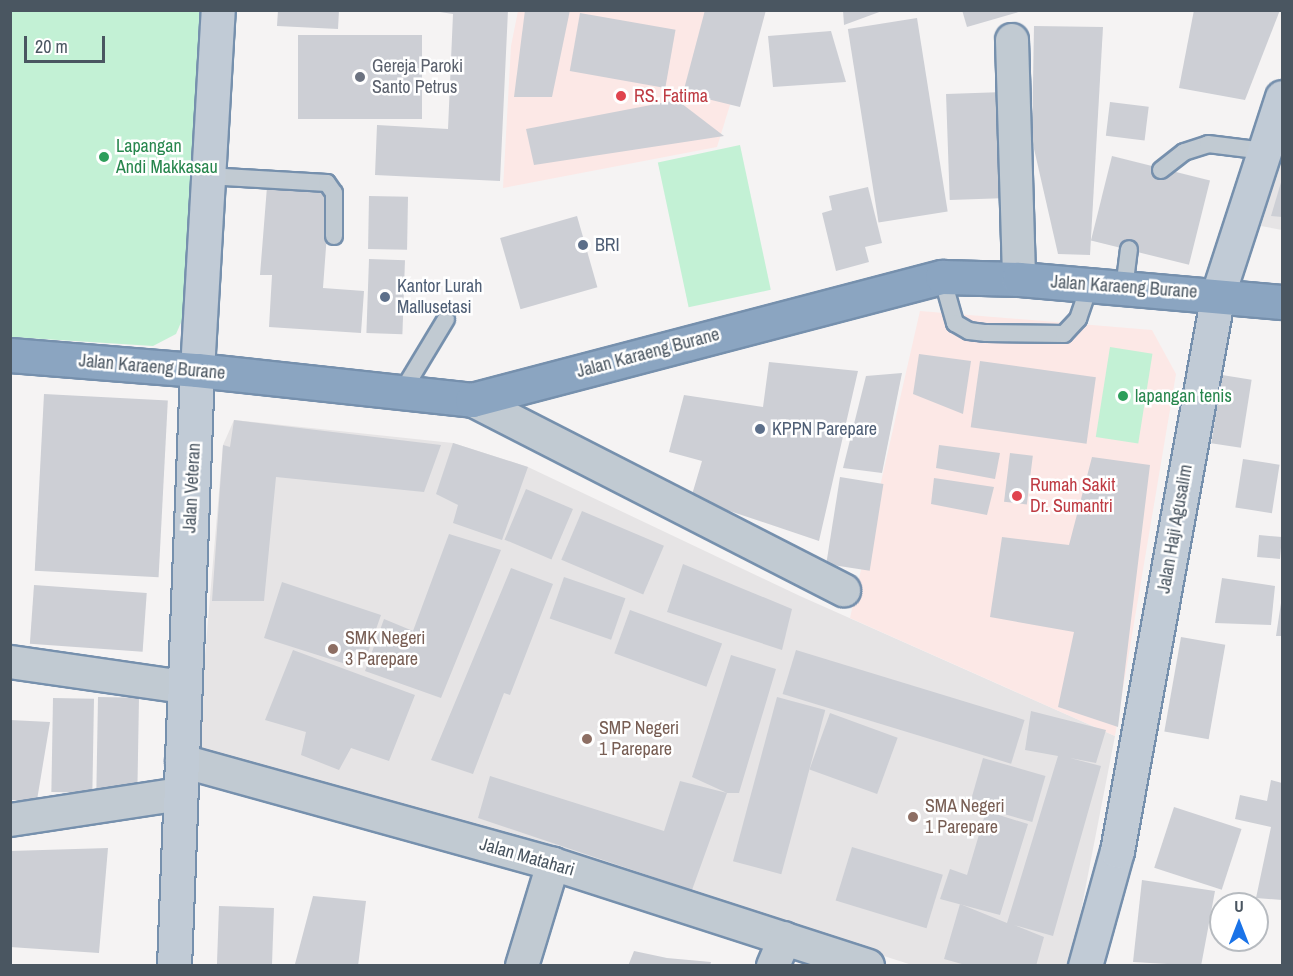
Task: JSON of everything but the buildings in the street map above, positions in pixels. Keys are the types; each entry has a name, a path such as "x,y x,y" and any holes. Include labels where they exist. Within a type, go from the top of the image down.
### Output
{"highway":[{"name":"Jalan Karaeng Burane","path":"10,356 197,370 472,400 942,277 1019,279 1124,289 1218,294 1282,302"}],"street":[{"name":"Jalan Veteran","path":"174,966 197,370 218,10"},
{"path":"1012,40 1019,279"},
{"name":"Jalan Haji Agusalim","path":"1085,966 1117,851 1218,294 1282,97"},
{"path":"472,400 843,590"},
{"path":"10,662 183,687"},
{"name":"Jalan Matahari","path":"182,761 553,864 779,952 868,966"},
{"path":"10,820 180,794"},
{"path":"522,966 553,864"}],"lane":[{"path":"1161,170 1184,153 1208,144 1265,151"},
{"path":"207,176 327,183 334,193 334,236"},
{"path":"1124,289 1129,249"},
{"path":"942,277 955,322 969,331 986,333 1064,334 1078,319 1090,285"},
{"path":"402,392 446,319"}],"shaded area":[{"name":"RS. Fatima","path":"518,11 759,11 717,147 503,188 511,46"},
{"path":"1282,156 1282,230 1261,226"},
{"name":"Rumah Sakit Dr. Sumantri","path":"920,311 1152,330 1176,374 1115,736 850,618"},
{"path":"234,420 453,443 528,467 800,596 1115,736 1071,962 1066,966 912,965 700,897 197,749 223,445"}],"green space":[{"name":"Lapangan Andi Makkasau","path":"10,11 207,11 189,304 176,334 153,346 11,337"},
{"path":"740,145 771,290 689,307 658,162"},
{"name":"lapangan tenis","path":"1110,347 1152,354 1138,444 1096,437"}],"place":[{"name":"Gereja Paroki Santo Petrus","path":"360,77"},
{"name":"RS. Fatima","path":"621,96"},
{"name":"Lapangan Andi Makkasau","path":"104,157"},
{"name":"BRI","path":"583,245"},
{"name":"Kantor Lurah Mallusetasi","path":"385,297"},
{"name":"lapangan tenis","path":"1123,396"},
{"name":"KPPN Parepare","path":"760,429"},
{"name":"Rumah Sakit Dr. Sumantri","path":"1017,496"},
{"name":"SMK Negeri 3 Parepare","path":"333,649"},
{"name":"SMP Negeri 1 Parepare","path":"587,739"},
{"name":"SMA Negeri 1 Parepare","path":"913,817"}]}
